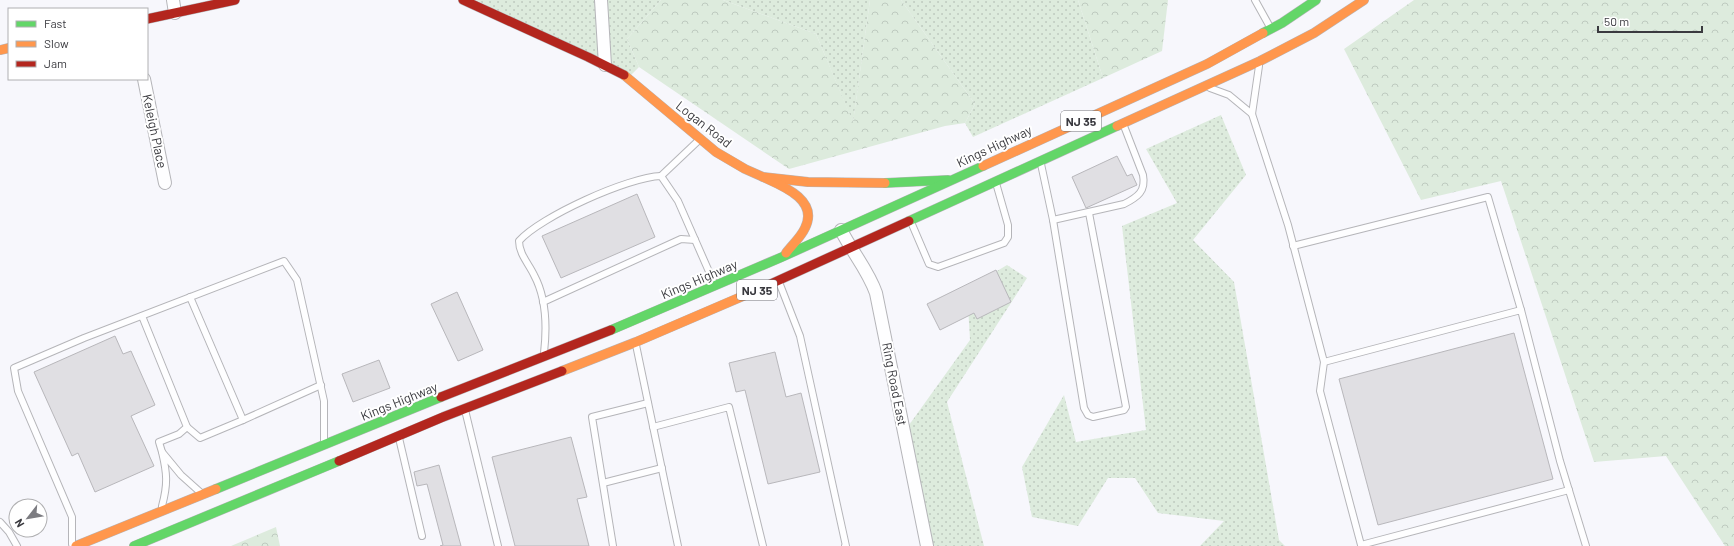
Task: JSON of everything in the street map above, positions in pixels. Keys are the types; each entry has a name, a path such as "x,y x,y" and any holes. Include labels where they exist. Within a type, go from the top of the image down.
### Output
{"main road":[{"path":"148,19 236,0"},
{"name":"Logan Road","path":"463,0 605,65 625,76 716,152 745,169 763,177 808,182 888,183 930,182 954,179"},
{"name":"NJ 35","path":"134,546 398,436 636,342 778,280 1260,61 1314,34 1364,0"},
{"name":"Kings Highway","path":"76,546 633,321 782,257 1207,64 1271,29 1311,1"},
{"path":"763,177 800,196 808,211 806,228 782,257"}],"street":[{"path":"173,0 175,13"},
{"path":"601,0 605,65"},
{"name":"Keleigh Place","path":"144,80 165,183"},
{"name":"Ring Road East","path":"840,230 871,279 876,293 927,546"}],"lane":[{"path":"1255,0 1271,29"},
{"path":"1260,61 1252,114 1293,246 1324,362 1320,391 1361,545 1569,490"},
{"path":"1205,86 1229,95 1252,114"},
{"path":"1053,220 1124,204 1132,199 1143,188 1145,183 1143,175 1123,123"},
{"path":"543,357 547,330 543,302 535,276 519,249 519,241 527,233 569,208 606,191 649,176 660,176 700,139"},
{"path":"1040,162 1053,220 1084,408 1088,415 1093,417 1124,410 1126,407 1089,213"},
{"path":"660,176 678,201 715,286"},
{"path":"911,220 929,264 938,267 1004,243 1008,238 1008,225 995,182"},
{"path":"1293,246 1488,197 1521,310 1560,462 1586,546"},
{"path":"543,302 681,239 695,240"},
{"path":"72,546 72,517 18,391 14,368 284,261 297,280 321,385 324,401 324,446"},
{"path":"778,280 800,336 845,546"},
{"path":"190,297 243,420"},
{"path":"1324,362 1521,310"},
{"path":"142,316 187,427 200,438 321,385"},
{"path":"636,342 678,546"},
{"path":"613,546 592,417 648,403"},
{"path":"653,427 729,407 763,546"},
{"path":"465,409 498,546"},
{"path":"161,511 167,489 168,474 159,442 179,434 187,427"},
{"path":"398,436 422,536"},
{"path":"162,452 181,475 203,494"},
{"path":"603,483 662,468"},
{"path":"0,522 9,532 17,546"}],"green space":[{"path":"476,0 661,0 627,39 639,67 627,79"},
{"path":"661,0 723,0 816,34 853,122 870,0 901,0 975,104 965,123 945,126 789,169 639,67 627,39"},
{"path":"723,0 870,0 853,123 816,34"},
{"path":"901,0 1078,0 1103,78 973,137 965,123 975,104"},
{"path":"1078,0 1168,0 1162,51 1103,78"},
{"path":"1414,0 1734,0 1734,546 1725,546 1666,456 1594,462 1501,181 1421,200 1344,49"},
{"path":"1221,115 1246,175 1193,240 1234,282 1279,540 1285,546 1200,546 1224,521 1158,513 1135,478 1108,478 1078,526 1032,517 1022,467 1064,395 1076,442 1146,430 1122,226 1177,203 1146,149"},
{"path":"1007,265 1027,278 947,402 984,546 927,546 904,432 970,340 967,289"},
{"path":"276,527 280,546 231,546"}],"building":[{"path":"1117,156 1127,176 1132,174 1137,185 1086,208 1072,177"},
{"path":"637,194 655,237 561,278 542,236"},
{"path":"996,270 1011,302 977,319 974,313 940,330 927,304"},
{"path":"457,292 483,350 458,361 431,304"},
{"path":"1514,333 1553,479 1378,525 1339,379"},
{"path":"115,336 123,354 131,351 155,405 131,416 154,466 95,492 78,453 72,456 34,372"},
{"path":"775,352 786,397 801,393 820,472 768,484 745,390 736,392 729,363"},
{"path":"379,360 390,388 353,402 342,374"},
{"path":"571,437 587,497 577,499 589,546 515,546 492,457"},
{"path":"439,465 461,546 440,546 443,545 427,484 417,486 414,472"}],"traffic: fast":[{"path":"1263,33 1282,23 1316,0"},
{"path":"909,221 1117,126"},
{"path":"611,330 782,257 983,166"},
{"path":"885,183 948,180"},
{"path":"216,489 441,397"},
{"path":"134,546 339,461"}],"traffic: slow":[{"path":"1117,126 1260,61 1314,33 1364,0"},
{"path":"983,166 1207,64 1263,33"},
{"path":"0,50 8,48"},
{"path":"624,75 716,152 745,169 763,177 808,182 885,183"},
{"path":"763,177 797,195 807,209 808,218 805,228 799,238 786,253"},
{"path":"562,371 636,342 764,287"},
{"path":"76,546 216,489"}],"traffic: jam":[{"path":"148,19 235,0"},
{"path":"463,0 624,75"},
{"path":"764,287 909,221"},
{"path":"441,397 611,330"},
{"path":"339,461 443,417 562,371"}]}
